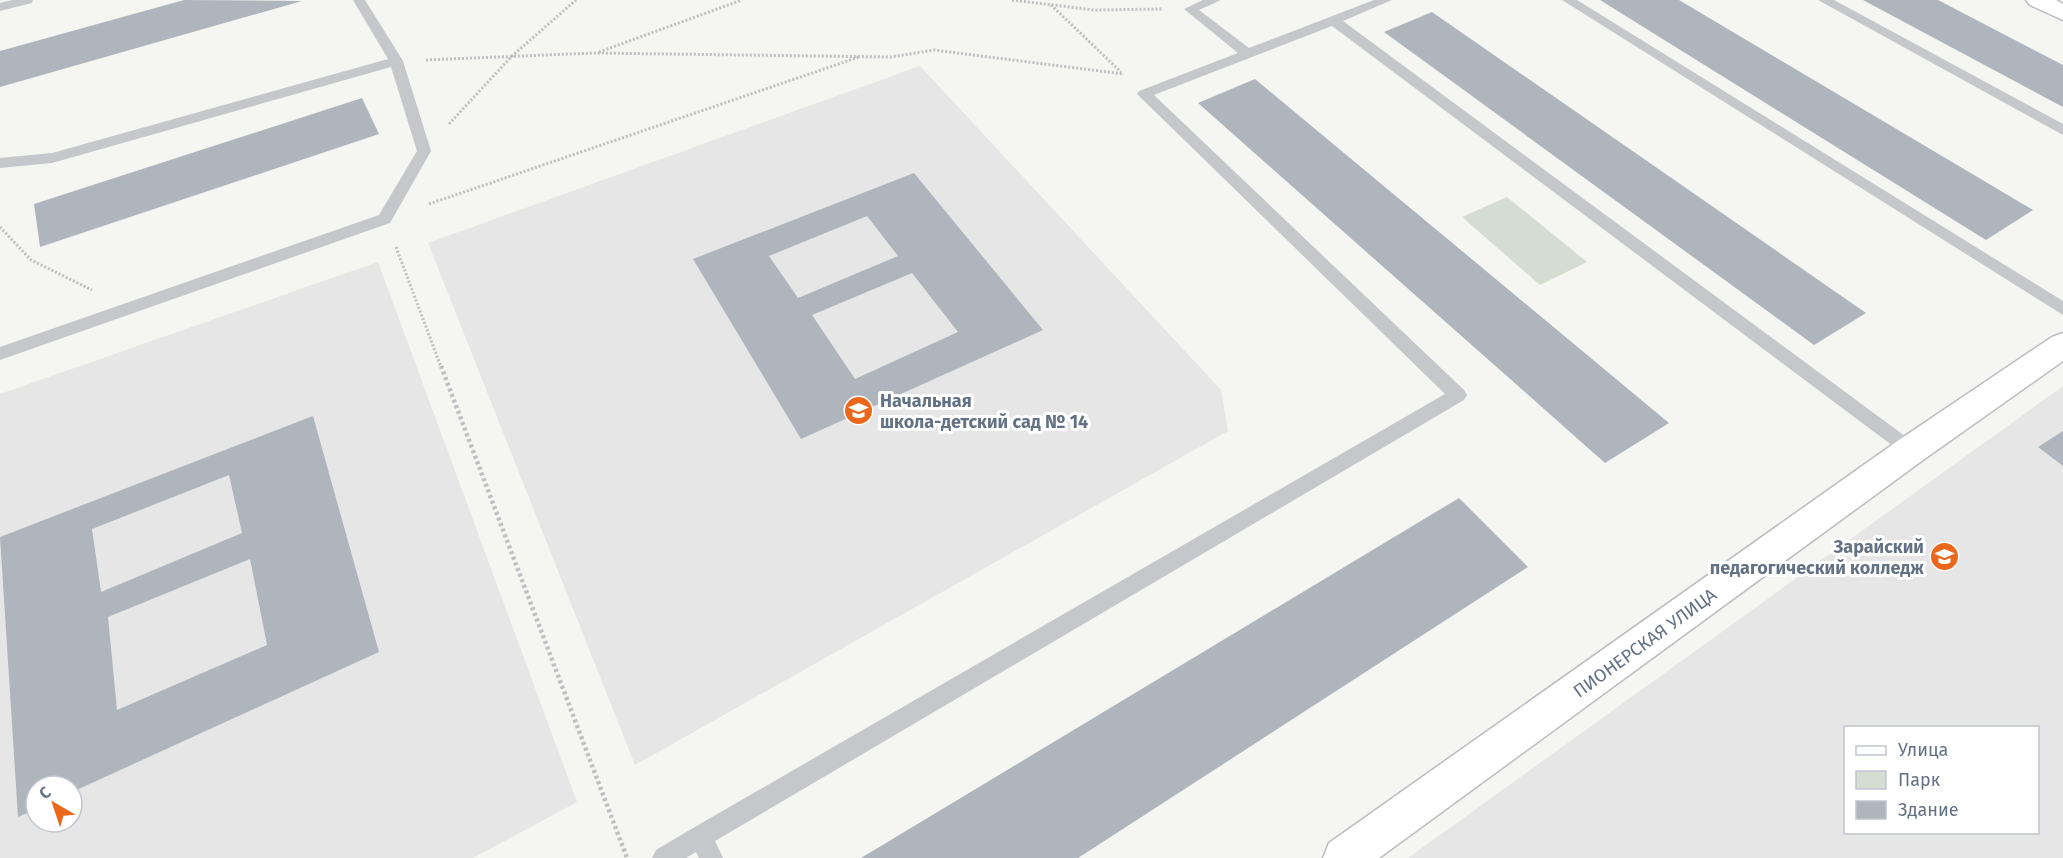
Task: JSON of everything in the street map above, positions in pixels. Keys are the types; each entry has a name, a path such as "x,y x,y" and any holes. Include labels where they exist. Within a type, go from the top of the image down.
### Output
{"main road":[{"path":"2038,0 2063,13"},
{"name":"ПИОНЕРСКАЯ УЛИЦА","path":"1344,858 1911,450 2063,345"}],"lane":[{"path":"0,8 27,0"},
{"path":"0,354 385,219 424,151 396,61 358,0"},
{"path":"1190,9 1215,0"},
{"path":"664,858 1458,395 1144,94 1386,0"},
{"path":"1568,0 2063,309"},
{"path":"1824,0 2063,130"},
{"path":"1190,9 1248,54"},
{"path":"1334,21 1911,450"},
{"path":"0,164 52,158 396,61"},
{"path":"701,836 711,858"}],"path":[{"path":"424,151 512,57 576,0"},
{"path":"596,53 742,0"},
{"path":"1012,0 1094,10 1190,9"},
{"path":"1050,4 1123,74"},
{"path":"396,61 596,53 891,57 934,50 1178,80"},
{"path":"627,858 385,219 859,57"},
{"path":"0,227 31,260 130,309"}],"shaded area":[{"name":"Начальная школа-детский сад № 14","path":"920,66 1221,390 1228,431 635,765 428,243"},
{"path":"378,262 577,802 473,858 0,858 0,394"},
{"name":"Зарайский педагогический колледж","path":"2063,386 2063,858 1408,858"}],"green space":[{"path":"1507,197 1587,262 1540,285 1462,217"}],"building":[{"path":"184,0 302,1 0,87 0,51"},
{"path":"1600,0 1679,0 2033,210 1986,240"},
{"path":"1863,0 1938,0 2063,65 2063,107"},
{"path":"1432,12 1866,313 1814,345 1384,32"},
{"path":"1255,79 1669,423 1605,463 1198,103"},
{"path":"362,98 379,134 40,247 34,204"},
{"path":"914,173 1043,330 801,439 693,259","holes":["867,216 898,256 798,298 769,256","912,273 958,332 855,379 812,315"]},
{"path":"313,416 379,652 84,787 84,774 24,774 24,814 18,817 0,537","holes":["229,475 242,533 101,592 92,529","250,559 267,645 117,710 108,617"]},
{"path":"2063,431 2063,466 2038,447"},
{"path":"1459,498 1528,567 1078,858 861,858"}],"place":[{"name":"Начальная школа-детский сад № 14","path":"859,411"},
{"name":"Зарайский педагогический колледж","path":"1945,557"}]}
